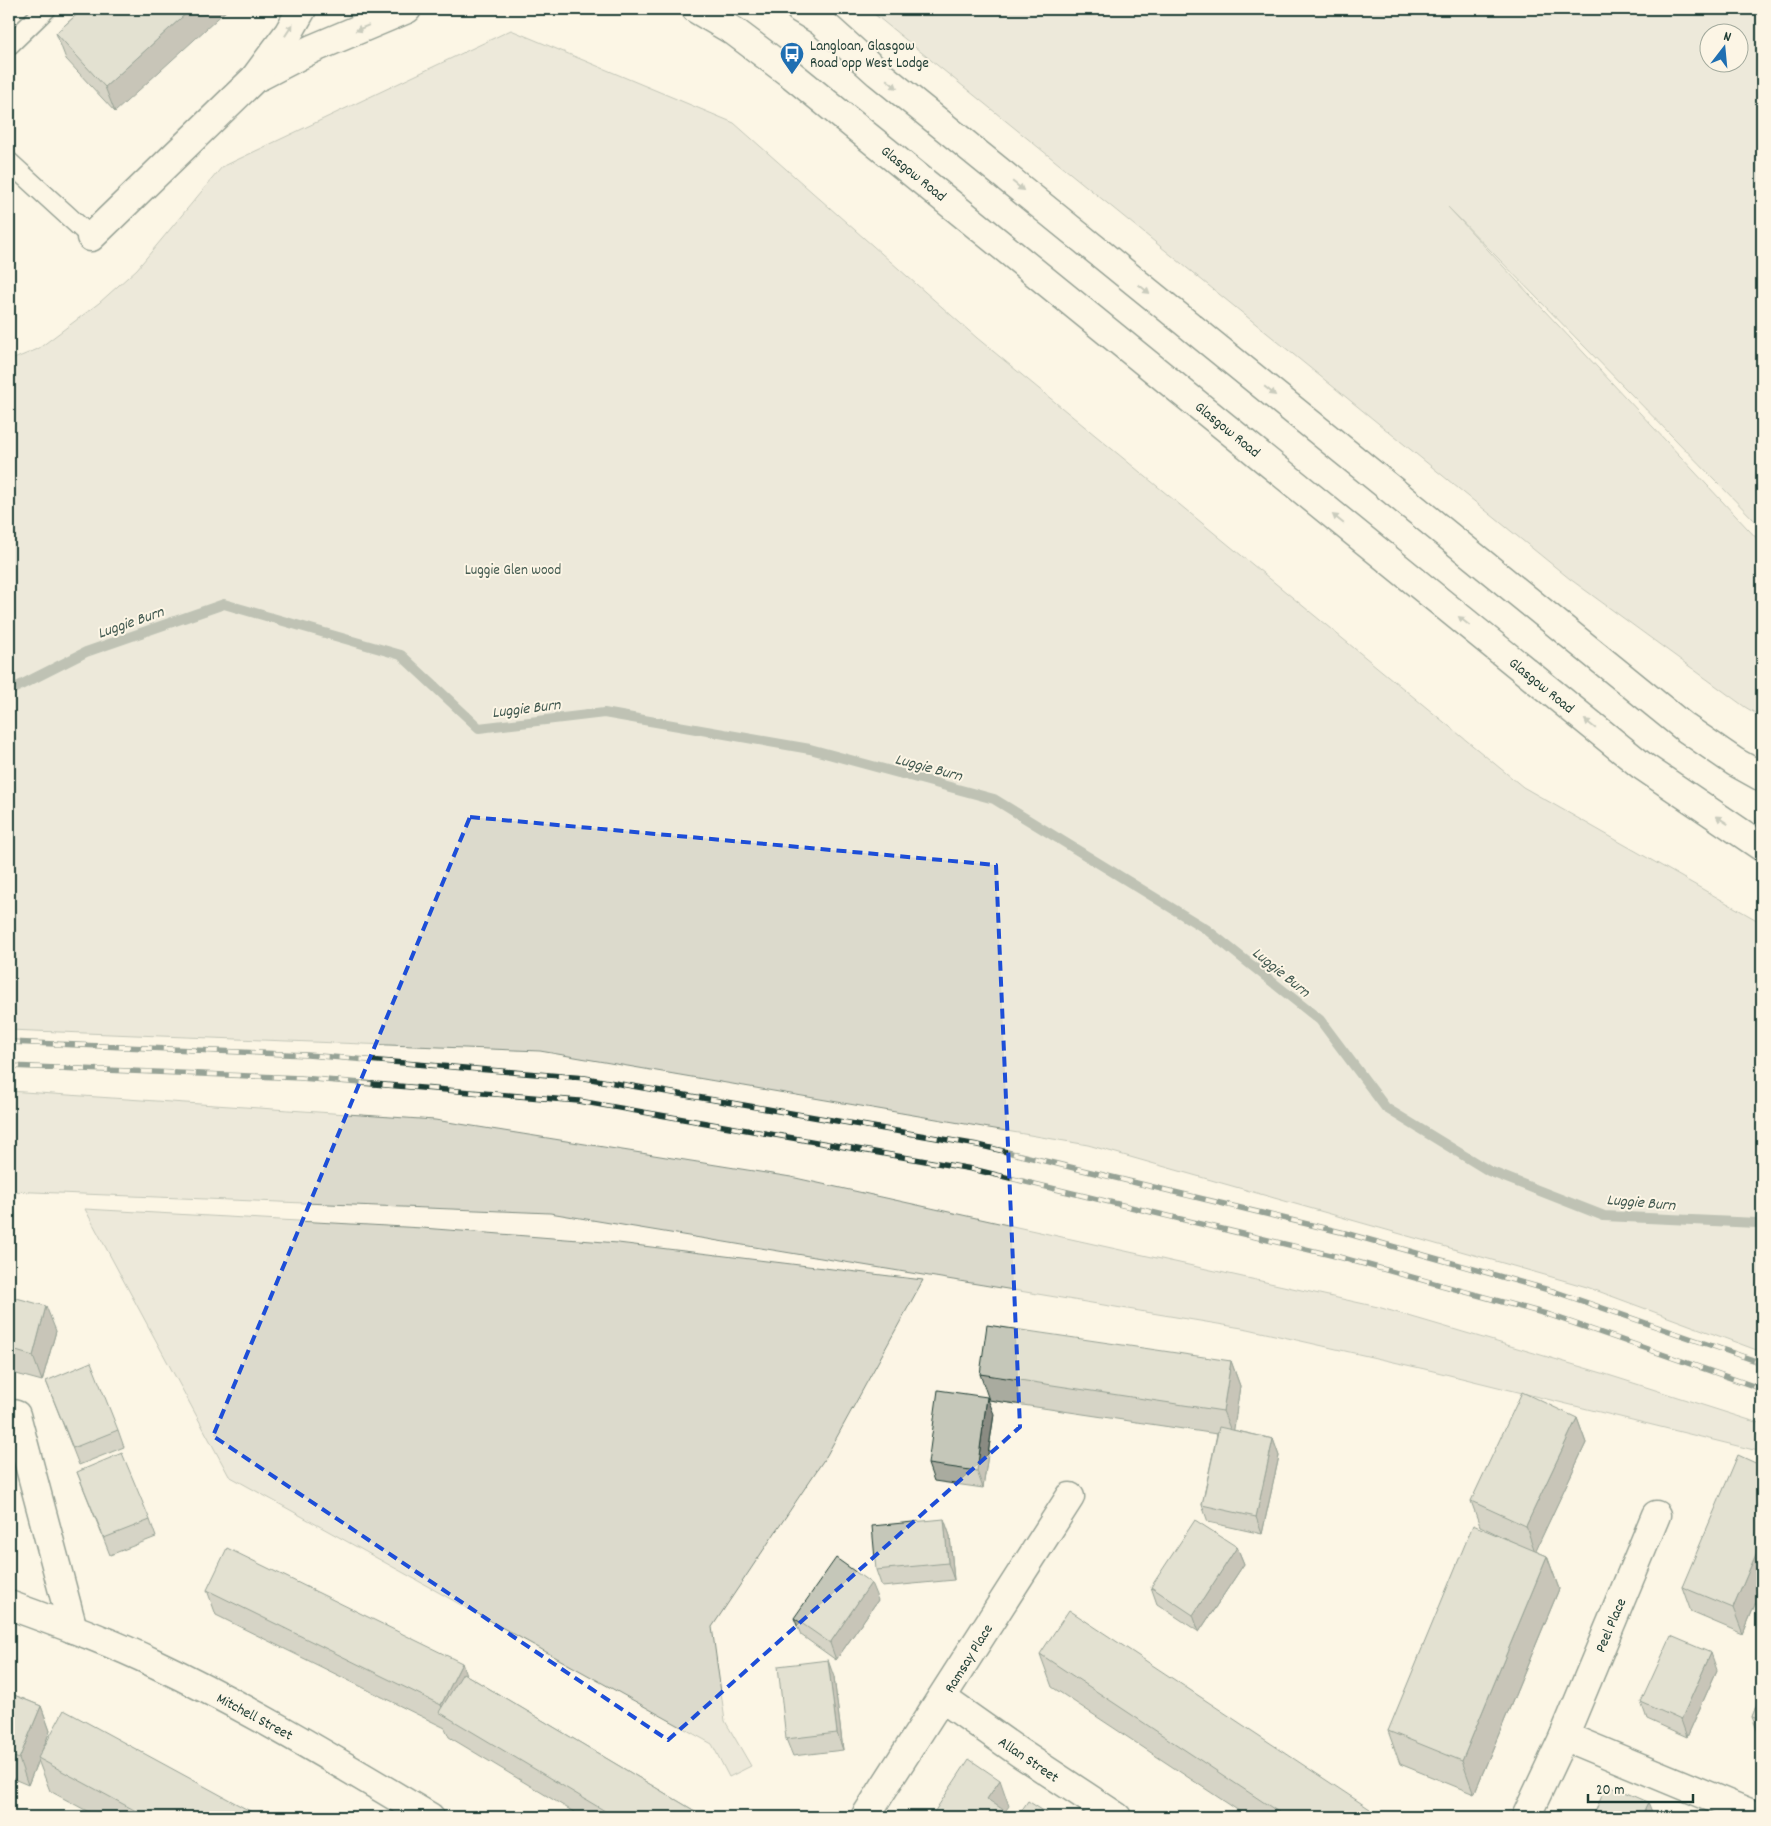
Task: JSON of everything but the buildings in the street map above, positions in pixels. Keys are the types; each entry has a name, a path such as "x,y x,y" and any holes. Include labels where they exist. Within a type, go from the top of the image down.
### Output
{"main road":[{"path":"91,237 254,79 289,32 302,9"},
{"path":"254,79 312,49 407,9"},
{"name":"Glasgow Road","path":"696,9 735,32 841,114 1641,765 1762,846"},
{"path":"800,9 820,20 878,73 1684,727 1762,778"},
{"path":"9,1413 16,1415 73,1628"},
{"name":"Ramsay Place","path":"865,1817 1070,1497"},
{"name":"Peel Place","path":"1526,1817 1564,1736 1656,1515"},
{"name":"Mitchell Street","path":"9,1605 73,1628 164,1668 310,1745 430,1817"},
{"name":"Allan Street","path":"942,1698 1020,1753 1117,1817"},
{"path":"1564,1736 1759,1817"}],"lane":[{"path":"9,45 46,9"},
{"path":"9,162 91,237"}],"highlighted area":[{"path":"470,817 996,865 1020,1427 668,1740 213,1436"}],"green space":[{"path":"868,9 1762,9 1762,528 1448,207 1762,544 1762,717 1745,707 1570,579"},
{"name":"Luggie Glen wood","path":"511,30 734,123 977,338 1523,787 1762,923 1762,1352 1587,1287 1088,1145 540,1051 9,1030 9,361 38,349 99,303 137,269 222,167"},
{"path":"9,1091 435,1120 791,1177 1378,1307 1602,1373 1762,1424 1762,1452 1429,1370 1248,1329 550,1213 9,1191"},
{"path":"85,1209 422,1228 618,1243 923,1280 827,1455 712,1627 725,1721 751,1766 729,1777 712,1744 229,1476"}],"waterway":[{"name":"Luggie Burn","path":"9,691 86,652 224,604 401,655 479,728 604,713 810,749 994,799 1206,929 1320,1020 1386,1108 1489,1171 1604,1216 1762,1224"}],"railway":[{"path":"9,1042 307,1055 585,1078 978,1145 1345,1233 1556,1292 1762,1363"},
{"path":"9,1066 301,1078 579,1101 972,1169 1339,1257 1550,1315 1762,1389"}],"place":[{"name":"Langloan, Glasgow Road opp West Lodge","path":"792,75"}]}
